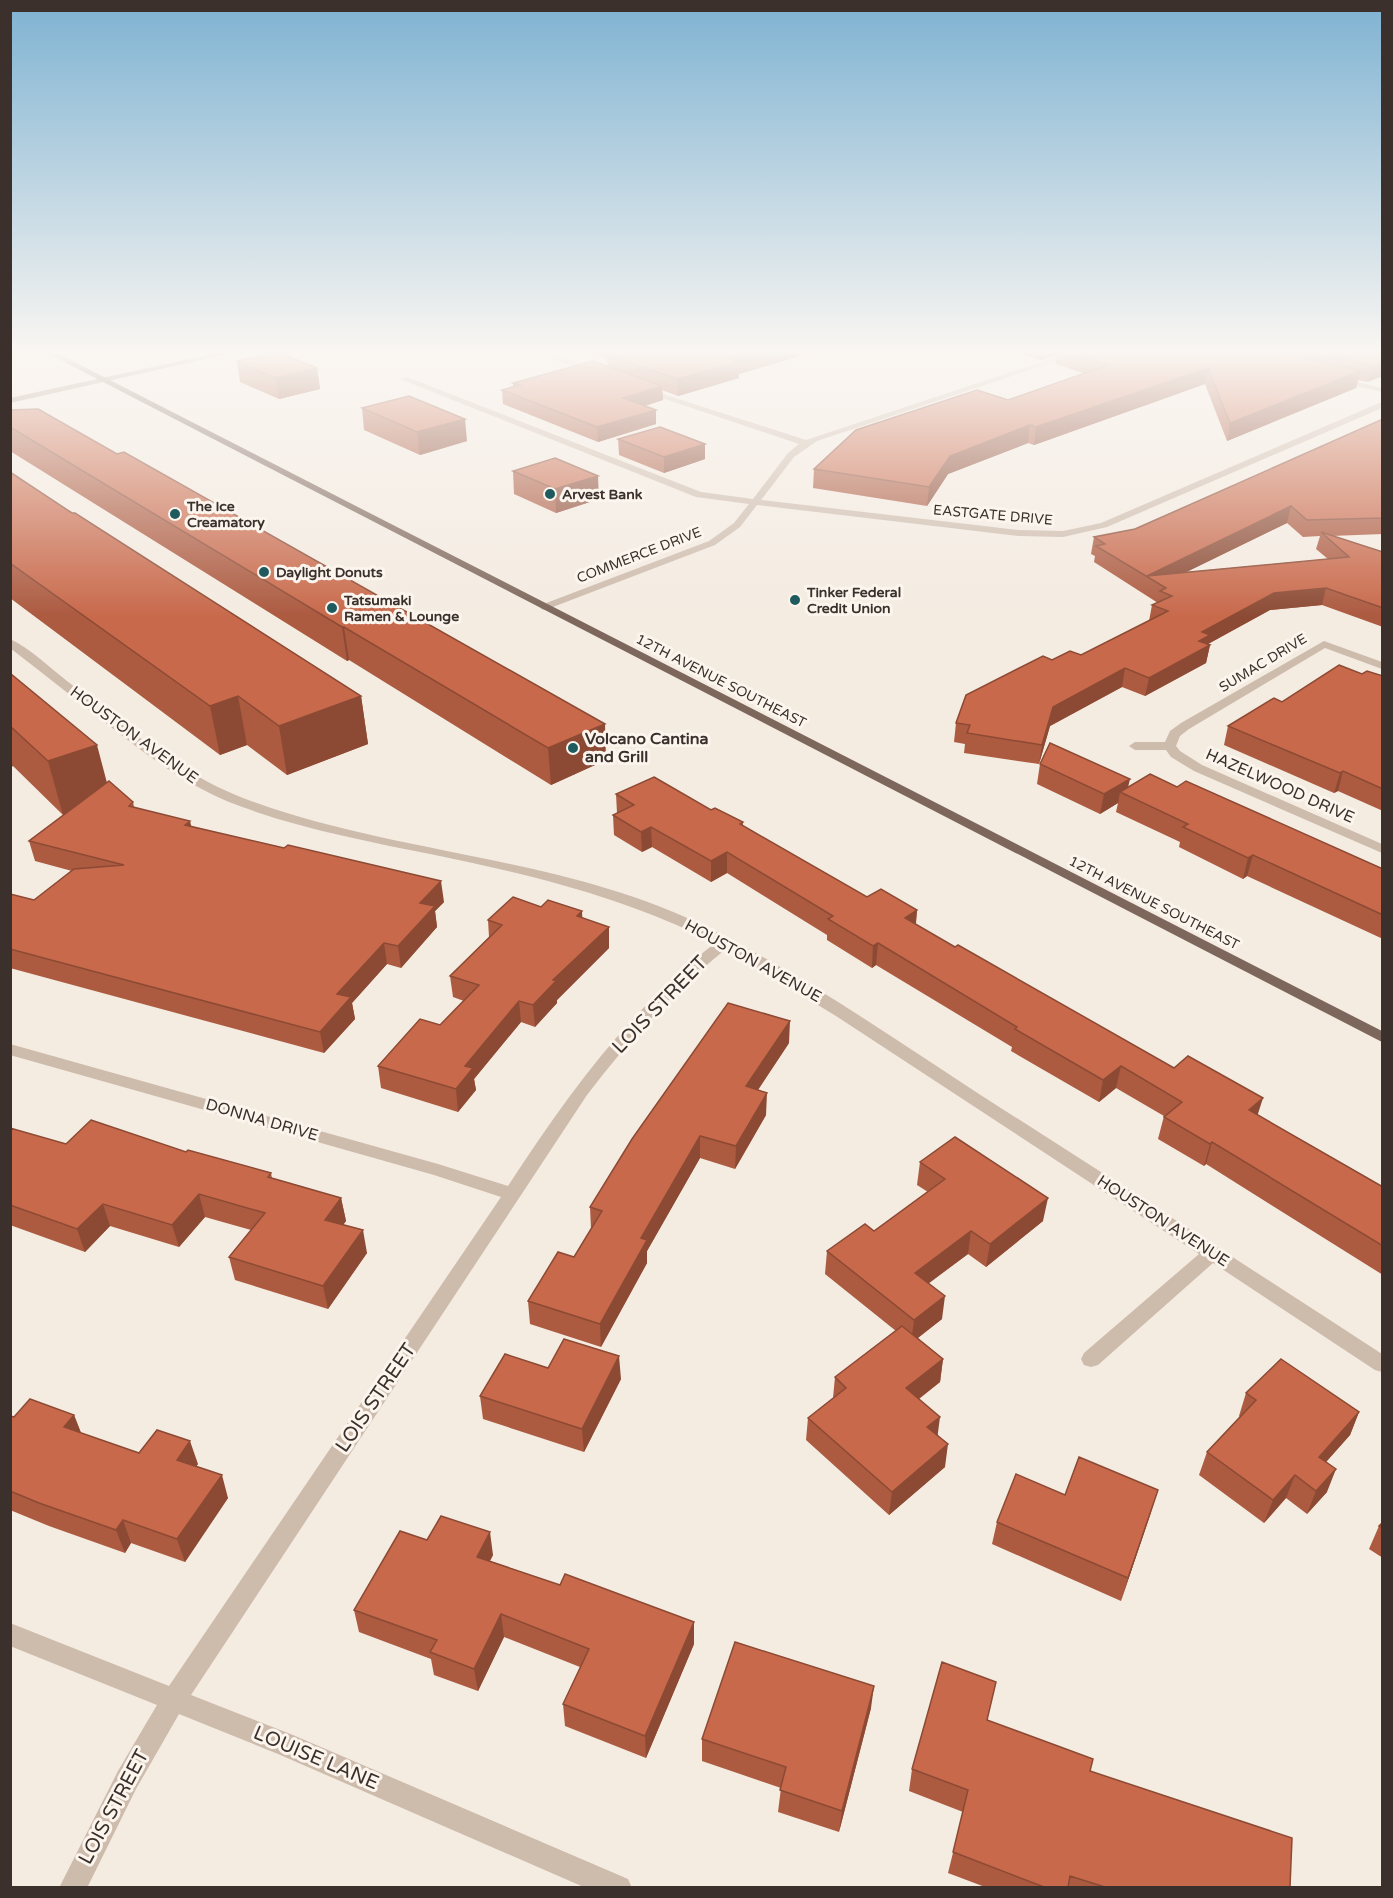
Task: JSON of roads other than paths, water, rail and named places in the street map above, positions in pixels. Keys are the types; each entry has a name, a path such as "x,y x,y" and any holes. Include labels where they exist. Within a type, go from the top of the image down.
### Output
{"main road":[{"name":"12TH AVENUE SOUTHEAST","path":"218,440 1383,1037"}],"street":[{"name":"EASTGATE DRIVE","path":"558,440 699,495 1019,533 1063,534 1104,525 1303,440"},
{"path":"794,440 806,443"},
{"name":"COMMERCE DRIVE","path":"545,607 712,543 737,525 791,455 806,443 816,440"},
{"name":"HOUSTON AVENUE","path":"10,642 159,757 212,790 310,824 553,877 605,891 687,923 726,942 778,971 1383,1364"},
{"name":"SUMAC DRIVE","path":"1170,746 1174,734 1185,726 1324,644 1383,666"},
{"path":"1135,746 1170,746"},
{"name":"HAZELWOOD DRIVE","path":"1170,746 1175,754 1198,768 1383,849"},
{"name":"LOIS STREET","path":"72,1887 127,1780 174,1699 581,1089 621,1042 698,962 726,942"},
{"name":"DONNA DRIVE","path":"10,1049 438,1170 513,1194"},
{"path":"1091,1359 1212,1253"},
{"name":"LOUISE LANE","path":"10,1634 174,1699 619,1887"}],"place":[{"name":"Arvest Bank","path":"550,494"},
{"name":"The Ice Creamatory","path":"175,514"},
{"name":"Daylight Donuts","path":"264,572"},
{"name":"Tinker Federal Credit Union","path":"795,600"},
{"name":"Tatsumaki Ramen & Lounge","path":"332,608"},
{"name":"Volcano Cantina and Grill","path":"573,748"}]}
